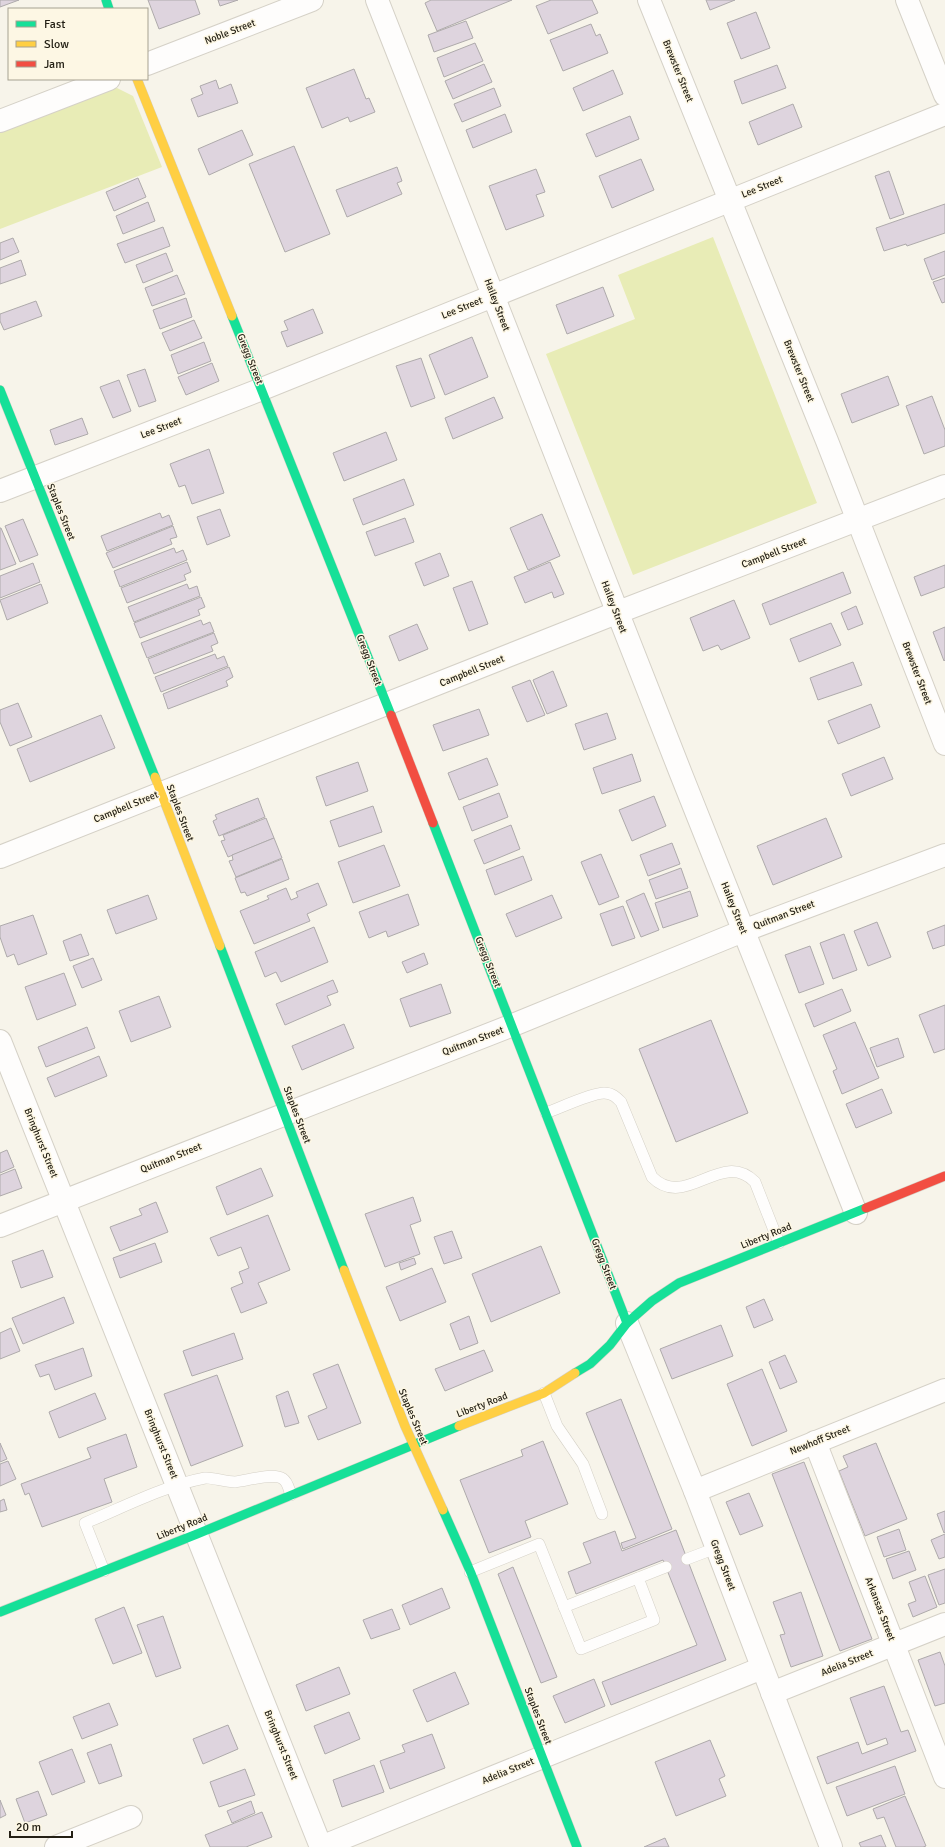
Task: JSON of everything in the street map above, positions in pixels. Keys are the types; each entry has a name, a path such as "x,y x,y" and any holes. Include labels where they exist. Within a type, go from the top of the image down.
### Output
{"street":[{"name":"Noble Street","path":"148,64 312,0"},
{"name":"Hailey Street","path":"377,0 494,296 616,613 856,1212"},
{"name":"Brewster Street","path":"649,0 858,520 945,744"},
{"path":"907,0 945,95"},
{"path":"0,121 106,80"},
{"name":"Gregg Street","path":"137,80 262,389 513,1025 831,1847"},
{"name":"Lee Street","path":"0,491 262,389 945,114"},
{"name":"Staples Street","path":"0,390 161,793 412,1445 427,1474 470,1572 577,1847"},
{"name":"Campbell Street","path":"0,858 616,613 945,486"},
{"name":"Quitman Street","path":"0,1226 513,1025 743,931 945,855"},
{"name":"Bringhurst Street","path":"0,1041 321,1847"},
{"name":"Liberty Road","path":"0,1612 197,1534 412,1445 544,1393 590,1364 610,1345 627,1323 652,1301 679,1283 945,1176"},
{"name":"Newhoff Street","path":"694,1492 945,1390"},
{"name":"Arkansas Street","path":"815,1442 945,1777"},
{"name":"Adelia Street","path":"772,1693 945,1624"},
{"name":"Adelia Street","path":"321,1847 762,1668"},
{"path":"56,1847 131,1817"}],"lane":[{"path":"546,1113 596,1094 605,1093 615,1096 621,1102 652,1176 659,1184 670,1188 681,1188 734,1170 747,1174 755,1182 779,1243"},
{"path":"544,1393 557,1426 583,1464 602,1514"},
{"path":"104,1571 85,1523 177,1485 207,1478 222,1482 235,1482 274,1476 283,1479 288,1486 291,1495"},
{"path":"470,1572 539,1544 581,1649 654,1620 638,1578"},
{"path":"687,1559 716,1548"},
{"path":"564,1607 666,1567"}],"green space":[{"path":"117,88 133,96 162,167 0,229 0,131 108,90"},
{"path":"713,237 817,503 633,575 546,354 635,319 618,275"}],"building":[{"path":"0,0 19,0 0,7"},
{"path":"148,0 195,0 200,14 159,29"},
{"path":"218,0 238,0 220,6"},
{"path":"431,0 512,0 437,31 425,3"},
{"path":"551,0 592,0 598,13 548,34 536,6"},
{"path":"706,0 735,0 710,10"},
{"path":"756,12 770,48 741,59 727,23"},
{"path":"466,21 473,38 434,52 428,35"},
{"path":"591,24 596,36 600,34 608,53 563,71 550,40"},
{"path":"475,43 483,61 444,77 437,58"},
{"path":"484,64 492,82 453,99 445,81"},
{"path":"777,65 786,88 742,104 734,81"},
{"path":"354,69 366,99 369,98 375,112 350,122 348,117 322,128 306,88"},
{"path":"613,70 623,94 583,111 573,88"},
{"path":"216,80 219,89 231,84 238,103 198,117 191,99 203,94 200,86"},
{"path":"494,88 501,106 462,122 454,104"},
{"path":"793,104 802,127 758,145 749,122"},
{"path":"505,114 512,132 473,148 466,130"},
{"path":"630,116 639,139 596,157 586,134"},
{"path":"242,130 253,155 209,175 198,149"},
{"path":"294,146 330,234 285,252 249,164"},
{"path":"641,159 654,190 612,208 599,176"},
{"path":"397,167 402,181 397,183 402,194 347,217 336,190"},
{"path":"536,169 545,192 536,195 544,216 506,230 489,186"},
{"path":"889,171 904,214 890,219 875,176"},
{"path":"138,178 146,197 114,211 106,192"},
{"path":"148,202 155,221 123,234 116,216"},
{"path":"945,204 945,233 907,246 906,244 884,251 876,228"},
{"path":"163,227 170,246 125,263 117,244"},
{"path":"13,238 19,252 0,260 0,243"},
{"path":"945,251 945,275 932,280 924,259"},
{"path":"166,253 173,271 143,283 136,265"},
{"path":"21,260 26,275 0,284 0,268"},
{"path":"177,275 185,294 152,306 145,288"},
{"path":"945,278 945,302 942,303 933,282"},
{"path":"603,287 614,316 567,334 556,305"},
{"path":"186,298 192,317 160,329 153,310"},
{"path":"36,301 42,316 4,330 0,321 0,314"},
{"path":"313,309 323,333 287,347 281,332 288,330 284,321"},
{"path":"194,320 202,338 170,351 162,333"},
{"path":"472,337 488,377 445,395 429,355"},
{"path":"204,342 211,361 178,374 171,355"},
{"path":"421,358 435,398 411,407 396,366"},
{"path":"212,363 219,381 186,395 178,377"},
{"path":"145,369 156,401 139,407 127,375"},
{"path":"888,376 899,405 852,423 841,394"},
{"path":"119,380 131,411 113,418 100,387"},
{"path":"932,396 945,430 945,446 924,454 906,406"},
{"path":"494,397 503,418 453,439 445,418"},
{"path":"82,418 88,434 55,445 50,430"},
{"path":"386,432 397,460 344,481 333,453"},
{"path":"209,449 224,493 192,504 185,485 179,487 170,464"},
{"path":"404,479 414,505 363,525 353,499"},
{"path":"220,509 230,536 207,545 197,517"},
{"path":"160,513 162,518 169,515 173,525 107,551 101,536"},
{"path":"542,514 560,556 528,570 510,528"},
{"path":"405,518 414,542 375,556 366,532"},
{"path":"23,519 38,555 20,562 5,526"},
{"path":"173,526 177,537 170,539 172,544 113,568 106,553"},
{"path":"0,528 16,564 0,570"},
{"path":"174,548 176,553 183,550 187,560 120,587 114,571"},
{"path":"440,553 449,576 424,586 415,563"},
{"path":"187,562 191,572 184,575 186,580 127,603 121,588"},
{"path":"550,562 564,594 554,598 552,592 525,603 514,577"},
{"path":"33,563 40,582 0,598 0,576"},
{"path":"945,565 945,587 921,596 914,577"},
{"path":"843,572 851,593 770,625 762,604"},
{"path":"472,581 488,624 469,631 453,588"},
{"path":"41,584 48,603 7,620 0,600"},
{"path":"187,584 189,589 197,586 200,596 134,622 128,607"},
{"path":"201,597 205,607 198,610 200,615 140,638 134,623"},
{"path":"734,600 750,638 721,650 718,645 703,651 690,618"},
{"path":"856,606 863,624 848,630 841,613"},
{"path":"201,620 203,625 210,622 214,632 147,658 141,643"},
{"path":"831,623 841,645 799,662 790,639"},
{"path":"417,624 428,649 399,661 389,636"},
{"path":"945,627 945,660 944,661 933,632"},
{"path":"214,633 218,643 211,646 213,651 154,674 148,659"},
{"path":"215,654 217,659 224,656 228,666 161,692 155,677"},
{"path":"853,662 862,685 818,700 810,678"},
{"path":"229,667 233,677 226,681 228,686 168,709 163,694"},
{"path":"553,671 567,706 547,714 533,680"},
{"path":"530,680 545,715 527,722 512,687"},
{"path":"18,703 32,737 10,746 0,722 0,710"},
{"path":"871,704 880,727 838,744 828,721"},
{"path":"479,709 489,735 443,751 433,725"},
{"path":"607,713 616,739 584,750 575,724"},
{"path":"101,715 115,748 30,782 17,749"},
{"path":"632,754 641,781 602,794 593,768"},
{"path":"884,757 893,779 851,796 842,774"},
{"path":"487,758 498,785 459,800 448,773"},
{"path":"358,762 368,791 326,806 316,777"},
{"path":"499,793 508,817 472,831 463,807"},
{"path":"654,796 666,826 632,841 619,810"},
{"path":"258,798 265,817 219,836 213,821 217,819 215,815"},
{"path":"373,806 382,832 339,847 330,821"},
{"path":"266,818 274,838 228,857 221,841 225,840 223,835"},
{"path":"826,818 842,857 773,885 757,846"},
{"path":"511,825 520,849 484,864 474,840"},
{"path":"274,838 282,858 236,877 229,861 233,860 232,855"},
{"path":"672,843 680,864 648,876 640,855"},
{"path":"384,845 400,886 353,903 338,862"},
{"path":"601,854 619,897 599,905 581,862"},
{"path":"523,856 532,880 495,895 486,870"},
{"path":"282,859 289,879 247,896 245,892 241,893 235,878"},
{"path":"681,868 688,888 656,899 649,880"},
{"path":"318,883 327,905 307,914 310,921 254,944 240,911 269,899 267,896 286,888 291,900 298,897 296,892"},
{"path":"690,891 698,916 663,928 655,903"},
{"path":"644,893 659,930 641,937 626,901"},
{"path":"408,894 419,925 388,937 386,931 369,938 359,912"},
{"path":"148,895 157,919 116,934 107,910"},
{"path":"552,895 562,918 516,937 506,914"},
{"path":"623,906 635,938 612,946 600,914"},
{"path":"33,915 47,954 18,965 14,954 7,957 0,937 0,926"},
{"path":"877,922 891,957 868,966 854,931"},
{"path":"945,925 945,945 933,949 927,932"},
{"path":"314,927 328,962 281,982 276,972 265,977 255,952"},
{"path":"81,934 89,955 70,961 63,941"},
{"path":"844,934 857,970 833,979 820,943"},
{"path":"810,946 824,984 799,993 785,955"},
{"path":"424,953 428,964 407,973 402,962"},
{"path":"93,958 102,980 82,988 73,966"},
{"path":"64,973 76,1005 37,1020 25,987"},
{"path":"333,980 338,992 327,996 331,1005 285,1025 276,1004"},
{"path":"441,984 451,1013 410,1027 400,999"},
{"path":"842,989 851,1011 814,1027 805,1004"},
{"path":"159,996 171,1027 131,1042 119,1011"},
{"path":"945,1005 945,1049 934,1053 919,1015"},
{"path":"711,1020 748,1113 676,1142 639,1049"},
{"path":"855,1022 879,1078 842,1094 833,1071 837,1069 823,1035"},
{"path":"344,1024 354,1048 302,1070 292,1046"},
{"path":"87,1027 95,1048 46,1067 38,1047"},
{"path":"898,1038 904,1057 877,1067 870,1048"},
{"path":"99,1056 107,1076 55,1097 47,1078"},
{"path":"882,1089 892,1113 856,1128 846,1104"},
{"path":"7,1150 14,1167 0,1173 0,1153"},
{"path":"261,1168 273,1196 227,1215 216,1187"},
{"path":"15,1169 22,1188 0,1196 0,1175"},
{"path":"413,1197 421,1221 410,1225 420,1254 385,1267 365,1214"},
{"path":"156,1202 168,1232 120,1251 110,1227 142,1215 139,1209"},
{"path":"268,1215 290,1270 258,1283 267,1303 241,1313 231,1288 243,1283 239,1272 249,1268 241,1247 218,1256 210,1238"},
{"path":"452,1231 462,1258 444,1264 434,1237"},
{"path":"155,1243 162,1262 120,1278 113,1258"},
{"path":"541,1246 560,1293 491,1322 472,1274"},
{"path":"43,1250 53,1277 21,1288 12,1261"},
{"path":"414,1258 416,1264 401,1270 399,1263"},
{"path":"432,1268 446,1302 400,1321 386,1287"},
{"path":"64,1297 74,1323 23,1344 12,1318"},
{"path":"764,1299 773,1320 754,1328 746,1307"},
{"path":"469,1316 478,1343 460,1350 450,1324"},
{"path":"721,1325 733,1356 672,1379 660,1349"},
{"path":"11,1328 20,1351 0,1359 0,1333"},
{"path":"234,1333 243,1359 192,1376 183,1351"},
{"path":"83,1348 92,1376 55,1390 49,1374 40,1377 35,1365"},
{"path":"484,1350 493,1371 445,1391 435,1369"},
{"path":"785,1355 797,1382 780,1389 769,1362"},
{"path":"338,1364 361,1423 318,1440 308,1416 327,1408 313,1374"},
{"path":"762,1369 787,1431 752,1446 727,1384"},
{"path":"217,1375 243,1446 191,1466 164,1394"},
{"path":"288,1391 299,1423 285,1427 276,1396"},
{"path":"95,1393 106,1419 59,1438 49,1412"},
{"path":"621,1399 672,1529 623,1549 621,1543 636,1538 586,1413"},
{"path":"126,1434 137,1467 104,1479 112,1502 42,1527 29,1493 25,1495 21,1484 91,1458 87,1448"},
{"path":"543,1441 568,1504 525,1521 531,1537 489,1553 460,1480 523,1456 521,1450"},
{"path":"0,1443 7,1459 0,1462"},
{"path":"876,1443 907,1519 865,1536 839,1471 848,1467 843,1456"},
{"path":"8,1461 16,1479 0,1486 0,1464"},
{"path":"804,1462 872,1639 840,1651 772,1474"},
{"path":"749,1493 763,1526 740,1535 726,1502"},
{"path":"4,1499 7,1510 0,1512 0,1501"},
{"path":"945,1511 945,1532 944,1533 937,1514"},
{"path":"899,1529 906,1550 884,1557 877,1537"},
{"path":"676,1530 726,1660 611,1705 602,1682 697,1645 663,1560 576,1594 568,1572 591,1563 583,1543 615,1531 622,1551"},
{"path":"945,1534 945,1557 939,1559 931,1540"},
{"path":"909,1551 916,1570 893,1579 886,1559"},
{"path":"513,1567 557,1677 541,1683 498,1574"},
{"path":"945,1569 945,1603 939,1605 928,1575"},
{"path":"925,1576 937,1607 913,1617 908,1604 916,1601 909,1582"},
{"path":"442,1588 450,1608 410,1625 402,1605"},
{"path":"801,1592 823,1656 791,1667 780,1635 785,1634 773,1602"},
{"path":"124,1607 142,1653 113,1664 95,1619"},
{"path":"392,1609 400,1629 371,1639 363,1620"},
{"path":"163,1616 181,1668 156,1677 137,1625"},
{"path":"940,1652 945,1666 945,1703 935,1706 918,1660"},
{"path":"339,1667 350,1694 306,1711 296,1685"},
{"path":"455,1672 469,1704 427,1722 413,1690"},
{"path":"594,1679 605,1706 565,1723 553,1696"},
{"path":"884,1686 901,1732 908,1730 916,1751 827,1784 817,1757 858,1742 862,1754 888,1744 886,1738 867,1745 850,1698"},
{"path":"109,1703 118,1725 82,1739 73,1717"},
{"path":"349,1712 360,1739 325,1754 314,1726"},
{"path":"228,1725 238,1749 203,1764 193,1739"},
{"path":"432,1734 445,1768 390,1789 380,1761 405,1752 402,1745"},
{"path":"710,1740 725,1776 719,1779 726,1796 676,1816 655,1762"},
{"path":"111,1744 122,1776 99,1784 87,1753"},
{"path":"72,1749 85,1782 52,1795 39,1762"},
{"path":"374,1765 384,1792 342,1807 333,1780"},
{"path":"895,1766 905,1794 847,1816 836,1787"},
{"path":"245,1769 255,1795 219,1807 210,1782"},
{"path":"38,1791 47,1815 25,1823 16,1799"},
{"path":"905,1796 926,1846 896,1847 884,1817 877,1819 873,1809"},
{"path":"0,1800 6,1815 0,1818"},
{"path":"251,1801 255,1813 232,1823 227,1811"},
{"path":"262,1812 272,1837 246,1847 210,1847 205,1835"},
{"path":"881,1835 886,1847 861,1847 859,1843"},
{"path":"665,1838 669,1847 644,1847"}],"traffic: fast":[{"path":"106,0 109,8"},
{"path":"232,316 391,715"},
{"path":"0,390 155,777"},
{"path":"433,823 627,1323"},
{"path":"220,946 344,1270"},
{"path":"575,1373 590,1364 610,1345 627,1323 652,1301 679,1283 866,1208"},
{"path":"0,1612 197,1534 459,1426"},
{"path":"443,1510 471,1573 577,1847"}],"traffic: slow":[{"path":"137,80 232,316"},
{"path":"155,777 220,946"},
{"path":"344,1270 405,1426 443,1510"},
{"path":"459,1426 544,1393 575,1373"}],"traffic: jam":[{"path":"391,715 433,823"},
{"path":"866,1208 945,1176"}]}
